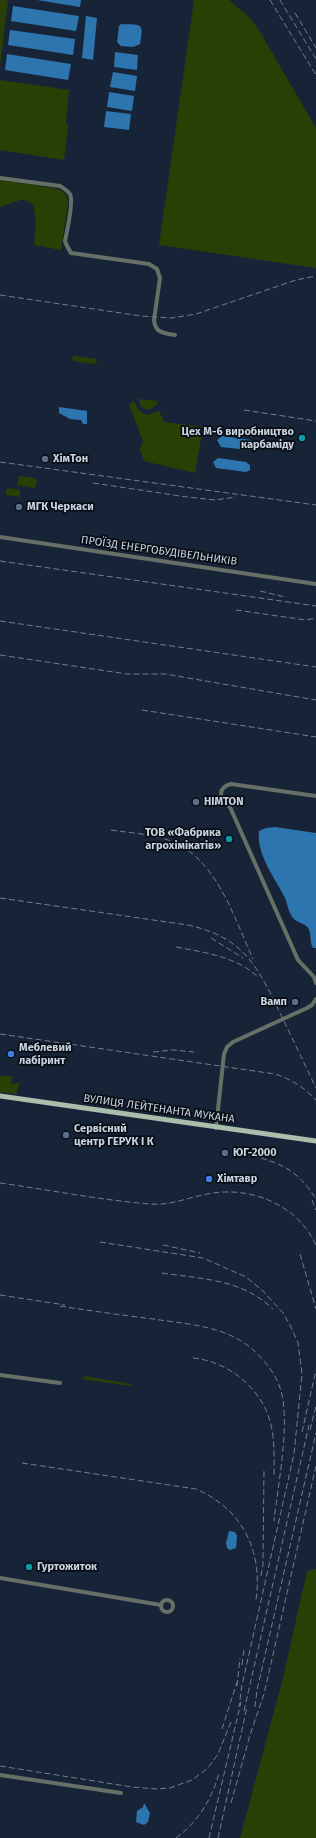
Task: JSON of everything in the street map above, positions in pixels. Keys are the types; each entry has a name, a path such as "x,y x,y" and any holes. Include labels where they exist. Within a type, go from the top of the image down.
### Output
{"main road":[{"name":"ВУЛИЦЯ ЛЕЙТЕНАНТА МУКАНА","path":"0,1096 216,1128 316,1141"}],"street":[{"path":"0,178 60,186 68,191 71,202 66,241 71,253 149,264 157,268 160,278 154,320 155,326 161,332 175,335"},
{"name":"ПРОЇЗД ЕНЕРГОБУДІВЕЛЬНИКІВ","path":"0,537 316,584"},
{"path":"316,796 231,784 222,789 220,795 224,803 230,807 298,960 314,977 316,983"},
{"path":"216,1128 224,1054 227,1047 239,1038 307,1008 312,1005 316,999"},
{"path":"0,1375 60,1383"},
{"path":"0,1578 161,1605"},
{"path":"0,1775 120,1792"}],"green space":[{"path":"0,0 8,0 0,67"},
{"path":"194,0 229,0 248,16 257,27 316,128 316,268 159,245"},
{"path":"0,80 69,90 66,121 68,127 64,160 0,150"},
{"path":"0,180 54,188 65,193 68,204 61,250 34,245 36,221 33,204 23,199 0,207"},
{"path":"75,356 96,359 97,362 93,364 73,361 72,357"},
{"path":"139,399 158,401 157,404 151,409 145,409 139,403"},
{"path":"134,401 138,410 147,415 159,411 164,422 203,427 195,473 144,461 140,449 143,441 129,405"},
{"path":"19,476 35,478 37,482 35,488 17,485"},
{"path":"9,488 20,490 20,497 6,495 6,490"},
{"path":"0,1076 12,1076 11,1084 20,1083 16,1094 0,1092"},
{"path":"84,1376 131,1384 130,1386 83,1379"},
{"path":"316,1569 316,1838 240,1838 283,1678 307,1571"}],"water":[{"path":"37,0 81,0 80,7"},
{"path":"13,6 79,16 76,31 11,21"},
{"path":"86,16 97,18 93,60 82,58"},
{"path":"121,24 133,24 140,26 142,32 140,44 133,47 121,46 117,42 119,26"},
{"path":"10,30 75,39 73,55 8,45"},
{"path":"115,52 138,55 137,70 114,67"},
{"path":"7,54 71,64 68,80 5,70"},
{"path":"113,72 137,76 135,91 110,87"},
{"path":"109,92 134,96 132,111 107,107"},
{"path":"106,111 131,114 129,130 104,127"},
{"path":"59,407 87,411 87,424 83,424 81,420 70,419 59,413"},
{"path":"222,436 251,440 253,446 249,450 221,447 217,440"},
{"path":"218,458 246,462 250,465 250,470 246,472 216,468 213,462"},
{"path":"275,827 316,833 316,948 313,948 311,943 308,928 291,916 285,898 263,857 260,848 259,831 266,828"},
{"path":"229,1531 235,1532 237,1536 236,1548 230,1550 227,1548 226,1543"},
{"path":"144,1803 150,1813 148,1822 144,1825 136,1822 137,1811 143,1807"}],"railway":[{"path":"270,0 316,75"},
{"path":"280,0 316,59"},
{"path":"295,13 316,48"},
{"path":"0,295 141,316 172,318 196,314 296,280 316,276"},
{"path":"244,410 316,421"},
{"path":"0,462 316,505"},
{"path":"93,483 215,500 236,497"},
{"path":"0,561 316,606"},
{"path":"260,591 285,597"},
{"path":"236,610 306,620 316,618"},
{"path":"0,621 316,667"},
{"path":"0,655 127,674 165,674 316,700"},
{"path":"142,710 316,737"},
{"path":"111,830 149,835 171,841 187,850 201,861 222,891 253,959"},
{"path":"0,898 188,925 224,938 249,958 258,971 316,1088"},
{"path":"211,938 243,958"},
{"path":"176,947 220,956 231,960 241,965 259,978"},
{"path":"0,1034 275,1074 287,1078 297,1084 316,1100"},
{"path":"153,1052 173,1050 194,1052"},
{"path":"252,1156 273,1162 289,1170 303,1182 316,1199"},
{"path":"0,1183 150,1204 166,1204 213,1193 244,1193 273,1202 286,1210 308,1231 316,1245"},
{"path":"312,1200 316,1210"},
{"path":"100,1242 203,1258 246,1277 263,1291 283,1313 298,1343 302,1374 294,1454 242,1685 239,1707"},
{"path":"163,1245 200,1253"},
{"path":"300,1254 316,1309"},
{"path":"162,1273 207,1279 235,1286 261,1299 273,1309"},
{"path":"0,1295 65,1305"},
{"path":"60,1306 183,1323 212,1329 240,1340 263,1360 273,1374 280,1389 283,1400 284,1414 283,1444 274,1521"},
{"path":"193,1358 206,1360 231,1371 242,1379 260,1400 267,1412 271,1425 274,1451 274,1477"},
{"path":"302,1432 316,1370"},
{"path":"310,1430 316,1406"},
{"path":"244,1711 309,1425"},
{"path":"255,1707 257,1690 316,1433"},
{"path":"22,1463 196,1489 212,1497 226,1508 246,1533 256,1564 256,1600"},
{"path":"231,1803 250,1735 264,1694 316,1466"},
{"path":"261,1576 263,1564 264,1469"},
{"path":"242,1665 244,1649"},
{"path":"237,1686 240,1658"},
{"path":"222,1729 237,1682"},
{"path":"209,1838 241,1702"},
{"path":"218,1838 247,1707"},
{"path":"0,1766 132,1787 156,1789 170,1788 192,1780 208,1768 218,1754 231,1722"},
{"path":"176,1838 191,1825 203,1809 208,1801 219,1773"}],"place":[{"name":"Цех М-6 виробництво карбаміду","path":"302,438"},
{"name":"ХімТон","path":"45,459"},
{"name":"МГК Черкаси","path":"19,507"},
{"name":"HIMTON","path":"196,802"},
{"name":"ТОВ «Фабрика агрохімікатів»","path":"229,839"},
{"name":"Вамп","path":"295,1002"},
{"name":"Меблевий лабіринт","path":"11,1054"},
{"name":"Сервісний центр ГЕРУК І К","path":"66,1135"},
{"name":"ЮГ-2000","path":"225,1153"},
{"name":"Хімтавр","path":"209,1179"},
{"name":"Гуртожиток","path":"29,1567"}]}
